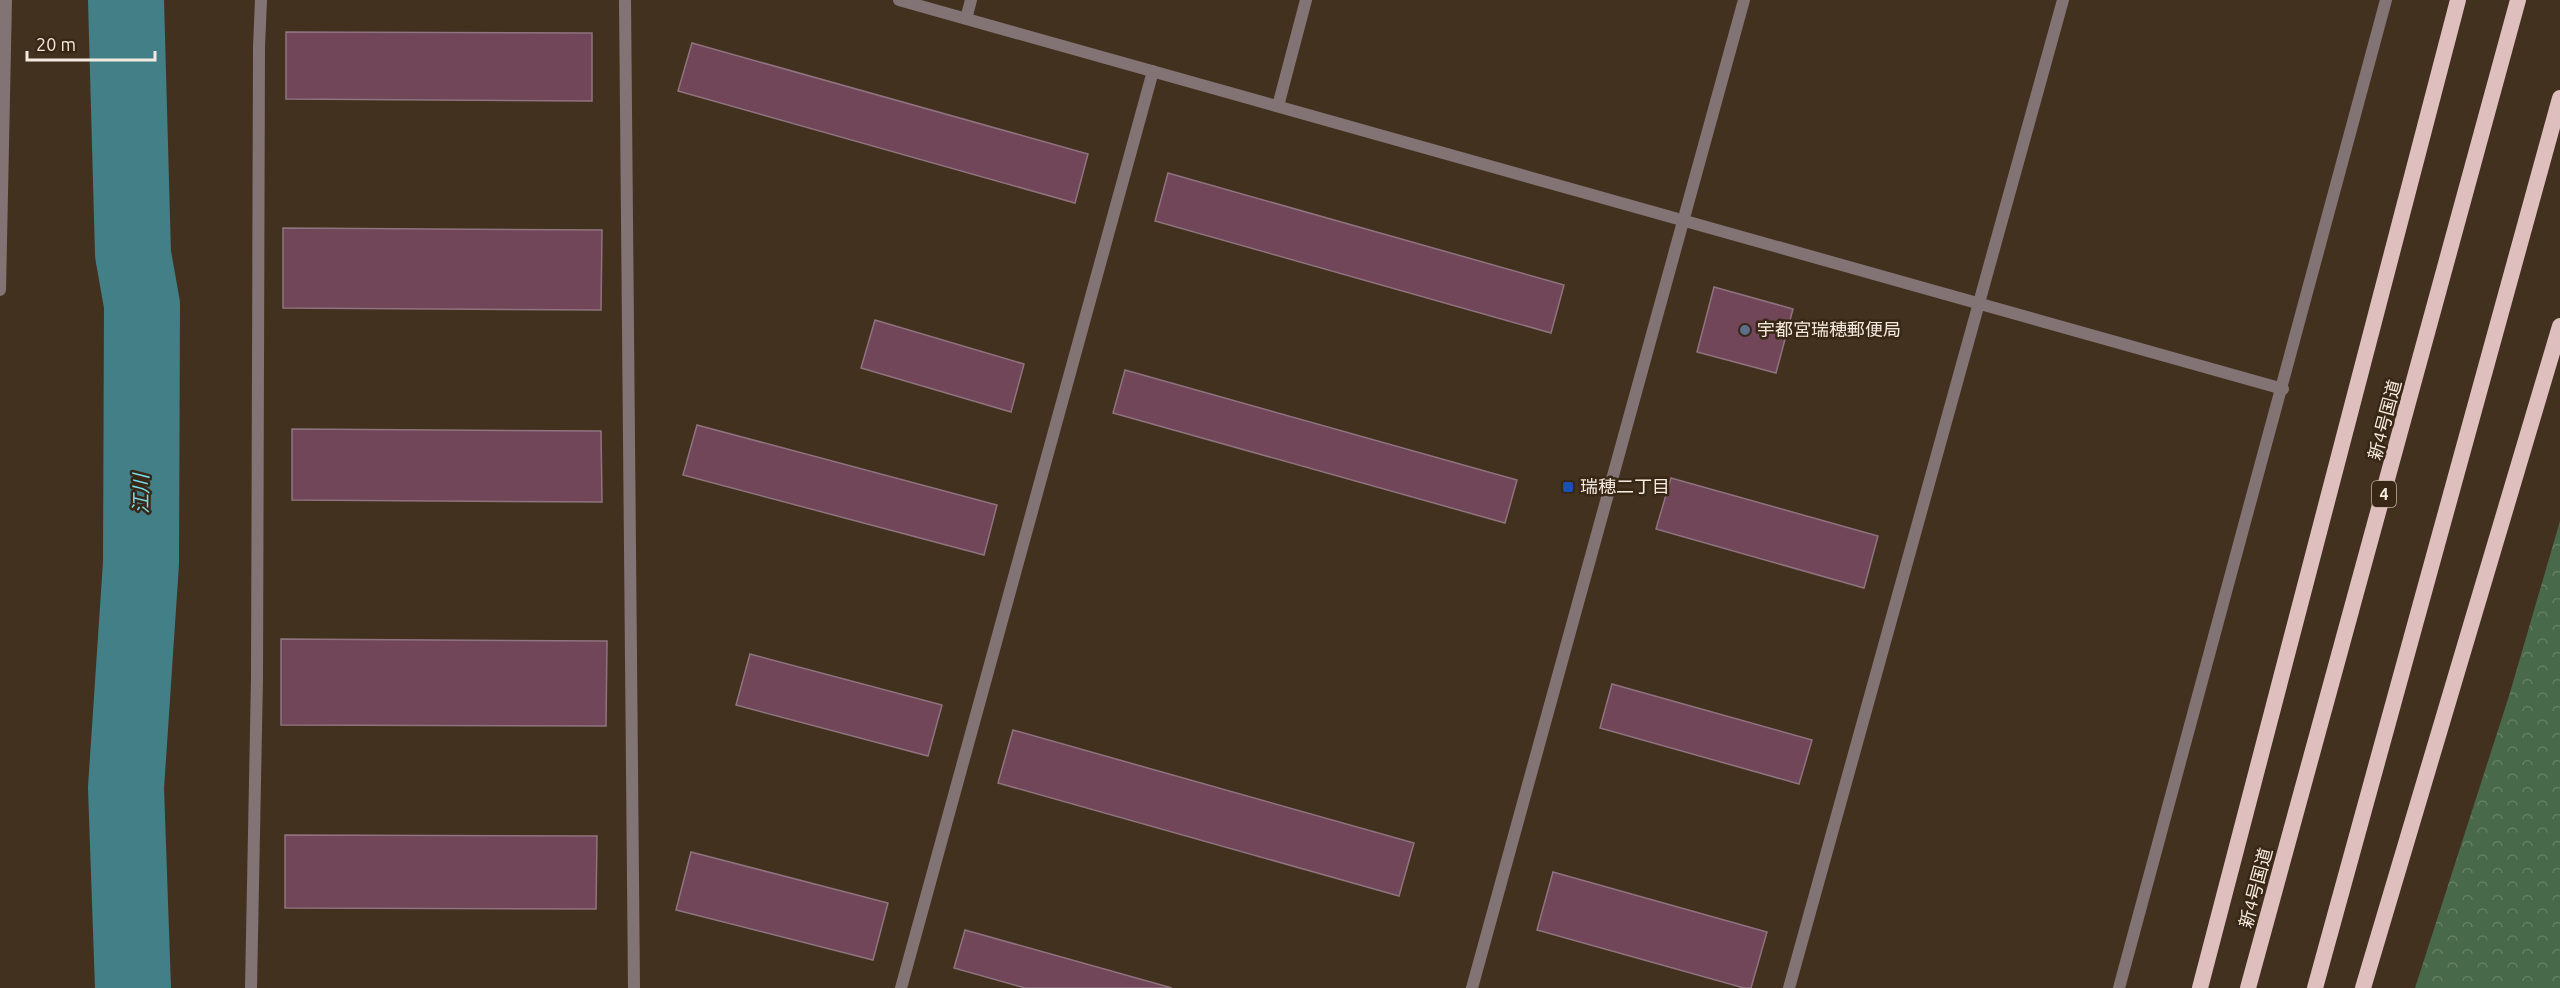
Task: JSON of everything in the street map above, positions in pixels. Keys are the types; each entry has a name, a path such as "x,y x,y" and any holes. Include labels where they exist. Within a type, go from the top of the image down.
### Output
{"highway":[{"path":"2200,988 2458,0"},
{"name":"新4号国道","path":"2248,988 2518,0"},
{"path":"2314,988 2560,98"},
{"path":"2363,988 2560,326"}],"street":[{"path":"0,290 6,0"},
{"path":"251,988 257,678 261,0"},
{"path":"625,0 634,988"},
{"path":"899,0 2283,389"},
{"path":"966,19 971,0"},
{"path":"1278,106 1306,0"},
{"path":"1472,988 1744,0"},
{"path":"1789,988 2063,0"},
{"path":"2119,988 2283,389 2386,0"},
{"path":"901,988 1153,71"}],"green space":[{"path":"2560,521 2560,988 2415,988 2509,696"}],"building":[{"path":"286,32 592,33 592,101 286,99"},
{"path":"692,43 1088,154 1075,203 678,91"},
{"path":"1168,173 1564,285 1551,333 1155,221"},
{"path":"283,228 602,230 601,310 283,308"},
{"name":"宇都宮瑞穂郵便局","path":"1714,287 1793,309 1776,373 1697,352"},
{"path":"875,320 1024,364 1011,412 861,368"},
{"path":"1125,370 1517,480 1505,523 1113,413"},
{"path":"697,425 997,505 984,555 683,475"},
{"path":"292,429 601,431 602,502 292,500"},
{"path":"1671,478 1878,536 1864,588 1656,529"},
{"path":"281,639 607,641 606,726 281,725"},
{"path":"750,654 942,705 928,756 736,705"},
{"path":"1612,684 1812,740 1799,784 1600,728"},
{"path":"1013,730 1414,843 1399,896 998,783"},
{"path":"285,835 597,836 596,909 285,908"},
{"path":"691,852 888,903 873,960 676,910"},
{"path":"1553,872 1767,932 1751,988 1744,988 1537,930"},
{"path":"965,930 1172,988 1025,988 954,968"}],"waterway":[{"name":"江川","path":"126,0 133,254 142,305 141,563 126,788 133,988"}],"place":[{"name":"宇都宮瑞穂郵便局","path":"1745,330"},
{"name":"瑞穂二丁目","path":"1568,487"}]}
